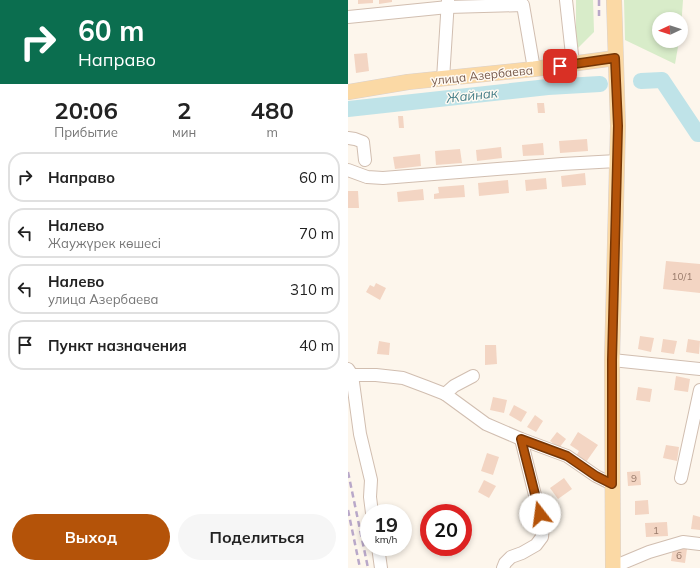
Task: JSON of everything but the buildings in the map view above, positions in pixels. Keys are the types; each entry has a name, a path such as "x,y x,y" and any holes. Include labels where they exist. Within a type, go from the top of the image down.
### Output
{"main road":[{"path":"613,567 612,360 618,126 614,0"},
{"name":"улица Азербаева","path":"348,92 408,82 534,69 615,58"}],"street":[{"path":"566,0 573,64"},
{"path":"443,79 448,4"},
{"path":"348,17 448,4 524,5 534,69"},
{"path":"348,138 363,142 365,160"},
{"path":"348,170 367,178 383,178 617,161"},
{"path":"612,360 700,369"},
{"path":"371,504 371,480 360,434 350,372 403,378 445,394 486,424 567,456 596,476 612,484"},
{"path":"445,394 454,386 473,376"},
{"path":"681,478 700,390"},
{"path":"503,568 505,563 511,557 536,545 542,536 543,527 521,439"},
{"path":"613,567 649,552 683,542 700,544"},
{"path":"379,556 381,568"}],"green space":[{"path":"576,0 593,0 594,32 576,50"},
{"path":"624,0 683,0 682,12 652,12 652,48 678,48 675,64 625,40"}],"waterway":[{"path":"641,81 662,80 698,134 700,134"},
{"name":"Жайнак","path":"348,109 548,87 600,84"}],"railway":[{"path":"599,0 599,16"},
{"path":"348,472 368,568"},
{"path":"348,510 360,568"}],"route":[{"path":"540,514 521,439 567,456 596,476 612,484 612,360 618,126 615,58 560,66"}]}
